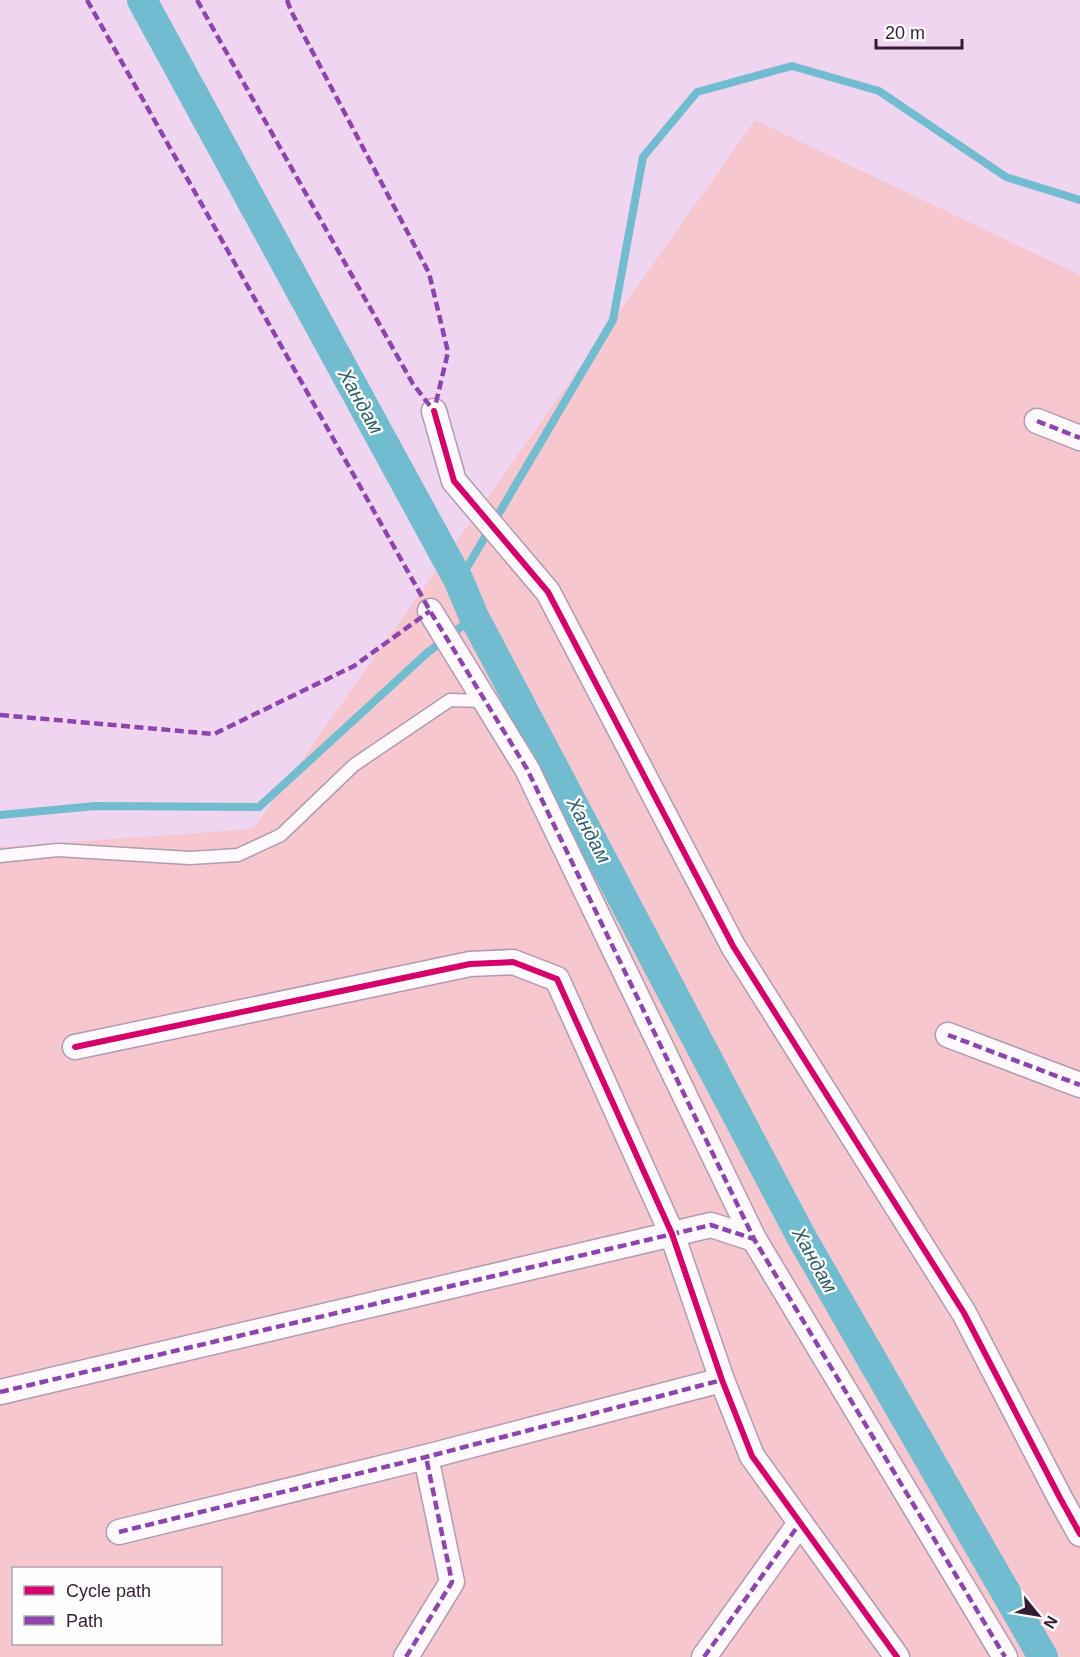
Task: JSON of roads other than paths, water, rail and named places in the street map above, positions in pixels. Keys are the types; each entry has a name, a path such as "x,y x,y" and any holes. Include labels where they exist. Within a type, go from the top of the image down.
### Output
{"street":[{"path":"434,411 454,481 548,592 733,946 964,1313 1080,1534"},
{"path":"1037,421 1080,438"},
{"path":"430,611 527,769 754,1239 1005,1657"},
{"path":"75,1047 470,964 513,962 558,979 672,1234 722,1380 752,1456 897,1657"},
{"path":"948,1035 1080,1085"},
{"path":"0,1392 711,1225 754,1239"},
{"path":"119,1532 426,1457 722,1380"},
{"path":"406,1657 452,1582 426,1457"},
{"path":"704,1657 800,1522"}],"lane":[{"path":"0,856 58,850 190,858 238,855 280,835 354,765 450,700 485,701"}],"waterway":[{"name":"Хандам","path":"142,0 459,581 474,617 802,1238 1043,1657"},
{"path":"459,581 613,320 643,157 697,92 792,66 879,91 1006,177 1080,200"},
{"path":"0,815 95,806 259,807 427,653 474,617"}]}
